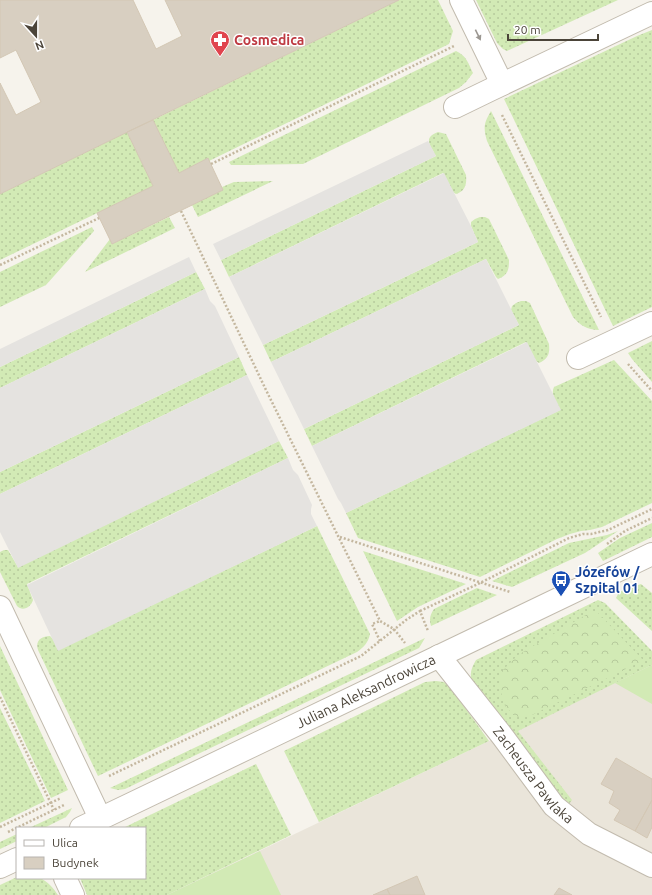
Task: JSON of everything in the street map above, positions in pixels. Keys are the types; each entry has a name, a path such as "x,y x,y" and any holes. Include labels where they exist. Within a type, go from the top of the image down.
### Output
{"street":[{"path":"460,0 496,87"},
{"path":"455,107 652,12"},
{"path":"578,358 652,323"},
{"name":"Juliana Aleksandrowicza","path":"82,827 652,554"},
{"path":"0,607 100,818"},
{"name":"Zacheusza Pawlaka","path":"439,656 503,737 554,806 589,834 652,866"},
{"path":"0,867 16,859"},
{"path":"65,879 73,895"}],"path":[{"path":"211,164 459,44"},
{"path":"496,87 613,342 620,355 652,390"},
{"path":"181,210 266,390 380,621 394,629 405,643"},
{"path":"0,265 99,218"},
{"path":"0,827 361,656 394,629 420,611 480,583 569,538 608,530 652,509"},
{"path":"339,537 513,593"},
{"path":"420,611 439,656"},
{"path":"380,621 372,624 380,640"},
{"path":"0,697 54,810"}],"shaded area":[{"path":"428,141 436,156 221,260 213,244"},
{"path":"444,173 478,242 263,345 229,277"},
{"path":"189,257 196,272 0,367 0,349"},
{"path":"486,259 519,325 304,429 271,362"},
{"path":"205,289 210,301 215,306 239,357 0,472 0,388"},
{"path":"527,342 561,410 346,513 312,446"},
{"path":"247,375 279,441 18,568 0,532 0,494"},
{"path":"288,458 312,505 311,514 317,526 58,651 27,585"},
{"path":"652,665 652,895 167,895 489,741 512,733"}],"green space":[{"path":"399,0 438,0 453,31 449,44 209,161 208,158 179,173 153,120"},
{"path":"476,0 618,0 507,51 497,43"},
{"path":"652,30 652,307 613,326 504,99"},
{"path":"456,51 465,58 473,73 459,88 303,164 231,165 229,162"},
{"path":"491,111 599,330 584,326 573,317 487,141 485,125"},
{"path":"127,132 153,186 0,260 0,194"},
{"path":"438,132 446,134 466,175 466,185 462,191 456,194 453,192 443,173 229,277 221,260 436,156 430,146 429,140 433,134"},
{"path":"273,181 198,217 192,205 223,190 222,187 234,182"},
{"path":"169,217 175,228 85,272 110,239 112,244"},
{"path":"480,217 489,219 509,260 508,269 504,276 498,279 486,259 271,362 263,345 478,242 471,226 471,222"},
{"path":"92,227 94,231 46,285 0,307 0,272"},
{"path":"196,272 205,289 0,388 0,367"},
{"path":"521,301 530,303 549,344 549,353 544,360 539,363 536,361 526,342 312,446 304,429 519,325 511,310 512,306"},
{"path":"652,341 652,382 628,353"},
{"path":"239,357 247,375 0,494 0,472"},
{"path":"614,360 652,401 652,503 602,527 581,531 557,539 480,577 358,538 346,513 560,410 553,396 554,387"},
{"path":"279,441 288,458 27,584 33,600 32,603 29,607 24,609 17,606 0,572 0,552 8,550 18,567"},
{"path":"652,523 652,537 603,561 598,553 620,538"},
{"path":"317,526 370,634 364,646 357,652 98,776 38,650 37,644 41,638 50,636 58,650"},
{"path":"618,531 585,553 512,587 492,581 569,543 607,535"},
{"path":"363,551 466,584 418,607 397,621"},
{"path":"641,584 652,593 652,631 616,598 619,592"},
{"path":"477,588 497,595 431,626 430,617 434,609"},
{"path":"598,600 605,603 652,651 652,665 518,731 572,800 569,804 564,802 472,681 471,673 476,660"},
{"path":"589,613 598,613 644,661 530,716 521,718 514,715 505,706 499,685 502,671 518,655"},
{"path":"425,638 419,648 125,789 118,790 110,788"},
{"path":"0,646 68,790 51,798 0,690"},
{"path":"652,665 652,704 615,683"},
{"path":"425,682 444,682 450,687 489,741 319,822 284,751"},
{"path":"0,708 45,801 0,823"},
{"path":"256,764 291,835 167,895 87,895 80,879 146,879 146,827 125,827"},
{"path":"72,808 66,817 46,827 31,827"},
{"path":"16,834 16,841 0,849 0,842"},
{"path":"260,851 281,895 167,895"},
{"path":"16,877 16,879 42,879 50,885 58,895 0,895 0,885"}],"building":[{"path":"0,0 133,0 156,49 182,36 165,0 399,0 0,194 0,83 16,115 41,102 16,50 0,58"},
{"path":"153,120 179,173 208,158 223,190 112,244 97,213 153,186 127,132"},
{"path":"616,758 652,779 652,800 635,831 614,820 620,810 609,803 614,791 601,784"},
{"path":"652,800 652,827 647,838 635,831"},
{"path":"417,876 425,895 390,895 387,889"},
{"path":"559,888 572,895 554,895"},
{"path":"387,889 390,895 373,895"}],"place":[{"name":"Cosmedica","path":"220,57"},
{"name":"Józefów / Szpital 01","path":"561,597"}]}
